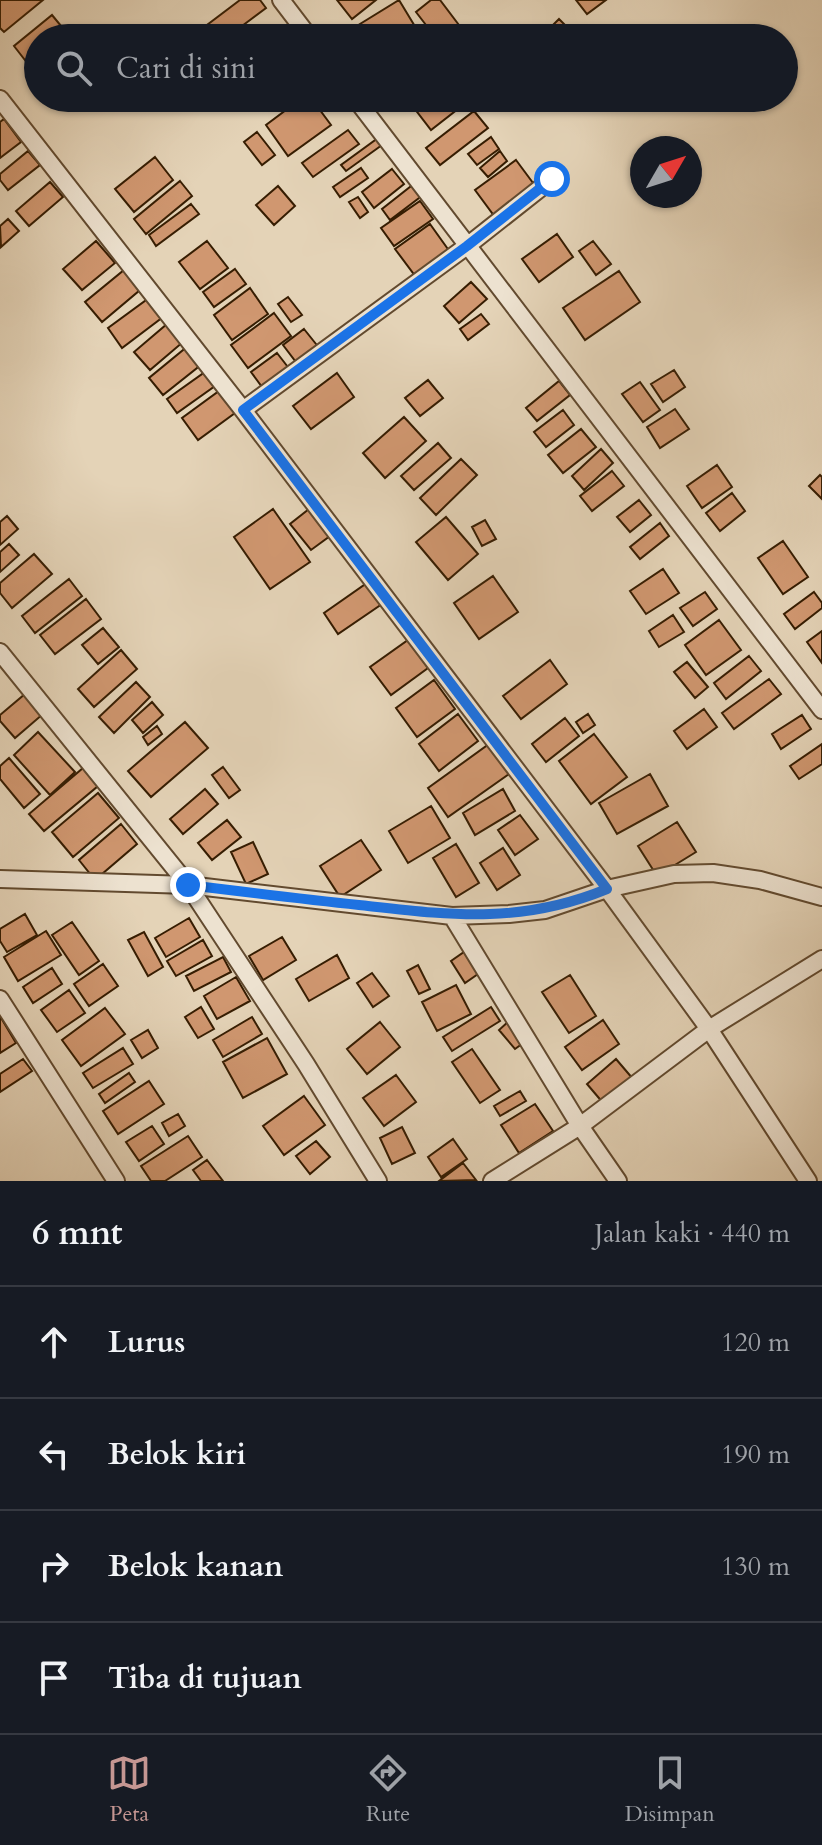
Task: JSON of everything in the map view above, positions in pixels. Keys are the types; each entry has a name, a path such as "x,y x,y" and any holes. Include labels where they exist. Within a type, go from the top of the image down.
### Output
{"street":[{"path":"281,0 299,24"},
{"path":"0,99 243,410 607,889 709,1029 808,1181"},
{"path":"366,112 822,710"},
{"path":"243,410 467,246 552,179"},
{"path":"0,652 134,822 188,885 306,1064 378,1181"},
{"path":"0,879 188,885 452,916 545,910 607,889 674,874 713,873 760,880 822,897"},
{"path":"452,916 580,1126 618,1181"},
{"path":"492,1181 580,1126 709,1029 822,959"},
{"path":"0,999 116,1181"}],"building":[{"path":"0,0 43,0 4,32 0,28"},
{"path":"240,0 260,0 266,8 245,24 208,24"},
{"path":"337,0 376,0 352,19"},
{"path":"399,0 414,24 360,24"},
{"path":"431,0 440,0 458,24 425,24 416,12"},
{"path":"576,0 606,0 587,14"},
{"path":"52,15 59,24 41,24"},
{"path":"24,38 24,59 14,46"},
{"path":"283,112 321,112 331,125 288,156 266,125"},
{"path":"417,112 454,112 431,130"},
{"path":"473,112 488,128 440,165 426,148"},
{"path":"4,119 21,142 0,158 0,122"},
{"path":"348,130 359,144 313,177 302,163"},
{"path":"257,132 275,155 262,165 244,142"},
{"path":"491,137 499,149 477,165 468,154"},
{"path":"378,138 382,145 346,171 341,165"},
{"path":"28,151 40,165 8,190 0,180 0,174"},
{"path":"500,151 507,161 488,177 480,168"},
{"path":"155,157 173,180 134,212 115,189"},
{"path":"516,160 536,187 495,217 475,190"},
{"path":"361,168 368,178 340,197 333,187"},
{"path":"392,169 404,184 374,208 362,192"},
{"path":"180,181 192,196 146,234 134,219"},
{"path":"50,182 63,197 29,226 16,211"},
{"path":"415,183 423,195 390,220 382,209"},
{"path":"278,186 295,206 274,225 256,205"},
{"path":"358,197 368,212 360,218 349,202"},
{"path":"420,201 433,219 394,246 381,228"},
{"path":"191,204 199,214 156,246 149,235"},
{"path":"8,219 19,231 1,247 0,226"},
{"path":"430,224 450,252 416,277 395,249"},
{"path":"557,234 573,257 539,282 522,259"},
{"path":"96,241 115,263 82,290 63,269"},
{"path":"207,241 228,268 200,289 179,262"},
{"path":"593,241 611,264 596,275 579,251"},
{"path":"235,269 246,284 214,307 203,292"},
{"path":"124,270 140,290 102,322 85,302"},
{"path":"619,271 640,302 585,340 563,308"},
{"path":"471,282 487,299 459,323 444,306"},
{"path":"250,288 268,314 232,340 214,315"},
{"path":"288,297 302,315 291,322 278,304"},
{"path":"149,298 163,317 122,348 108,328"},
{"path":"274,313 291,336 248,368 231,345"},
{"path":"481,314 489,324 468,340 460,329"},
{"path":"167,324 183,342 150,370 134,352"},
{"path":"304,329 320,349 299,366 283,345"},
{"path":"188,346 202,364 163,395 149,378"},
{"path":"277,353 291,371 265,391 251,372"},
{"path":"674,370 685,387 663,402 651,384"},
{"path":"205,372 215,386 177,413 167,399"},
{"path":"337,373 354,397 311,429 293,406"},
{"path":"428,380 443,398 420,416 405,398"},
{"path":"559,381 570,395 537,421 526,408"},
{"path":"640,382 660,410 643,422 622,394"},
{"path":"219,391 235,413 198,440 182,418"},
{"path":"675,409 689,429 660,448 647,427"},
{"path":"563,410 574,425 546,447 534,432"},
{"path":"404,417 426,441 385,478 363,453"},
{"path":"581,429 596,447 563,473 548,455"},
{"path":"438,443 451,458 414,490 401,476"},
{"path":"601,449 613,463 584,490 572,476"},
{"path":"461,459 477,475 436,515 420,498"},
{"path":"717,465 732,487 702,508 687,486"},
{"path":"612,471 624,486 592,511 580,496"},
{"path":"820,475 822,477 822,499 809,486"},
{"path":"732,493 745,511 720,531 706,513"},
{"path":"639,500 651,515 630,532 617,517"},
{"path":"273,509 310,562 270,589 234,537"},
{"path":"309,509 330,536 311,550 290,524"},
{"path":"7,516 18,529 0,545 0,522"},
{"path":"446,517 478,554 448,580 416,542"},
{"path":"485,520 496,539 482,546 472,527"},
{"path":"660,523 669,536 640,559 630,547"},
{"path":"783,541 808,577 783,594 758,558"},
{"path":"9,544 19,555 0,572 0,552"},
{"path":"34,554 52,574 12,608 0,593 0,583"},
{"path":"663,569 679,593 646,614 630,591"},
{"path":"493,576 518,612 479,639 454,603"},
{"path":"69,579 82,596 35,633 22,616"},
{"path":"367,583 382,604 338,634 324,613"},
{"path":"705,592 717,609 693,626 680,608"},
{"path":"814,592 822,608 795,629 784,614"},
{"path":"86,599 101,619 55,654 40,635"},
{"path":"673,615 684,632 659,647 649,631"},
{"path":"719,620 741,650 706,675 685,645"},
{"path":"103,628 119,647 98,664 82,645"},
{"path":"822,631 822,663 807,642"},
{"path":"408,640 428,668 391,695 370,667"},
{"path":"121,650 137,669 94,707 78,689"},
{"path":"749,656 761,671 726,699 714,683"},
{"path":"550,660 567,684 521,719 503,696"},
{"path":"687,662 708,687 695,698 674,672"},
{"path":"769,679 781,694 734,729 722,713"},
{"path":"434,680 455,709 417,737 396,708"},
{"path":"136,682 150,697 114,733 99,717"},
{"path":"25,694 43,714 15,738 0,721 0,715"},
{"path":"152,702 163,715 143,733 132,720"},
{"path":"704,709 717,727 687,749 674,731"},
{"path":"458,714 478,741 439,771 419,744"},
{"path":"588,714 595,725 583,733 576,722"},
{"path":"802,715 811,729 781,749 772,734"},
{"path":"565,718 579,736 546,762 532,744"},
{"path":"185,722 208,748 151,797 128,771"},
{"path":"157,726 162,734 148,745 143,737"},
{"path":"38,732 75,772 50,795 14,755"},
{"path":"594,734 627,777 591,804 559,761"},
{"path":"489,744 509,774 448,817 428,788"},
{"path":"822,744 822,764 799,779 790,766"},
{"path":"9,758 40,794 24,808 0,779 0,766"},
{"path":"223,767 240,790 229,798 212,775"},
{"path":"83,768 98,786 44,831 29,814"},
{"path":"650,774 668,806 617,834 599,803"},
{"path":"205,789 218,804 183,834 170,819"},
{"path":"503,789 515,811 475,835 463,813"},
{"path":"98,793 119,818 73,857 52,832"},
{"path":"431,806 450,838 408,863 389,831"},
{"path":"520,815 538,839 515,855 498,830"},
{"path":"227,820 241,837 212,860 198,843"},
{"path":"677,822 696,852 657,876 638,846"},
{"path":"121,824 137,844 95,880 79,860"},
{"path":"361,840 381,870 340,897 320,866"},
{"path":"253,842 268,874 246,884 231,852"},
{"path":"456,844 479,883 456,897 433,858"},
{"path":"503,848 520,875 497,890 480,863"},
{"path":"25,914 37,935 7,952 0,941 0,929"},
{"path":"189,918 200,937 166,957 155,938"},
{"path":"72,922 99,961 79,975 52,935"},
{"path":"46,931 61,955 18,981 4,957"},
{"path":"144,932 163,967 148,976 128,940"},
{"path":"282,937 296,960 263,980 249,956"},
{"path":"203,940 212,956 176,976 167,961"},
{"path":"464,952 478,974 465,983 451,961"},
{"path":"337,955 349,978 309,1001 296,979"},
{"path":"223,957 231,972 194,991 186,976"},
{"path":"103,964 118,986 89,1006 74,984"},
{"path":"418,965 430,989 419,994 407,971"},
{"path":"52,968 62,984 33,1003 23,987"},
{"path":"372,973 389,996 373,1007 357,983"},
{"path":"570,975 596,1016 569,1033 542,992"},
{"path":"236,977 250,1001 217,1019 204,996"},
{"path":"456,985 471,1014 437,1031 422,1002"},
{"path":"69,990 85,1013 57,1032 41,1010"},
{"path":"201,1007 214,1029 198,1038 185,1017"},
{"path":"491,1007 500,1021 452,1051 443,1037"},
{"path":"105,1008 125,1034 81,1066 62,1040"},
{"path":"0,1016 16,1043 0,1053"},
{"path":"252,1017 262,1034 223,1057 213,1040"},
{"path":"603,1020 619,1044 582,1070 565,1047"},
{"path":"509,1021 526,1041 515,1049 499,1030"},
{"path":"380,1022 400,1047 367,1074 347,1049"},
{"path":"148,1030 158,1048 142,1058 131,1040"},
{"path":"267,1038 287,1074 243,1098 223,1062"},
{"path":"123,1048 133,1064 93,1088 83,1073"},
{"path":"472,1049 500,1090 480,1103 452,1062"},
{"path":"23,1059 32,1071 0,1092 0,1074"},
{"path":"616,1059 633,1079 604,1104 587,1084"},
{"path":"129,1073 135,1082 105,1103 99,1094"},
{"path":"396,1075 416,1102 384,1126 363,1098"},
{"path":"149,1081 164,1104 118,1134 103,1111"},
{"path":"520,1091 526,1101 500,1116 494,1106"},
{"path":"304,1096 325,1125 284,1155 263,1126"},
{"path":"535,1104 553,1131 519,1153 501,1125"},
{"path":"178,1114 185,1126 169,1136 162,1123"},
{"path":"152,1126 164,1144 139,1161 126,1142"},
{"path":"402,1127 415,1153 392,1164 380,1138"},
{"path":"188,1136 202,1157 165,1181 151,1181 141,1166"},
{"path":"453,1139 467,1159 441,1177 428,1157"},
{"path":"316,1141 330,1157 310,1174 296,1156"},
{"path":"207,1160 223,1181 201,1181 193,1170"},
{"path":"463,1163 476,1180 439,1181"}],"route":[{"path":"188,885 452,916 545,910 607,889 243,410 467,246 552,179"}]}
